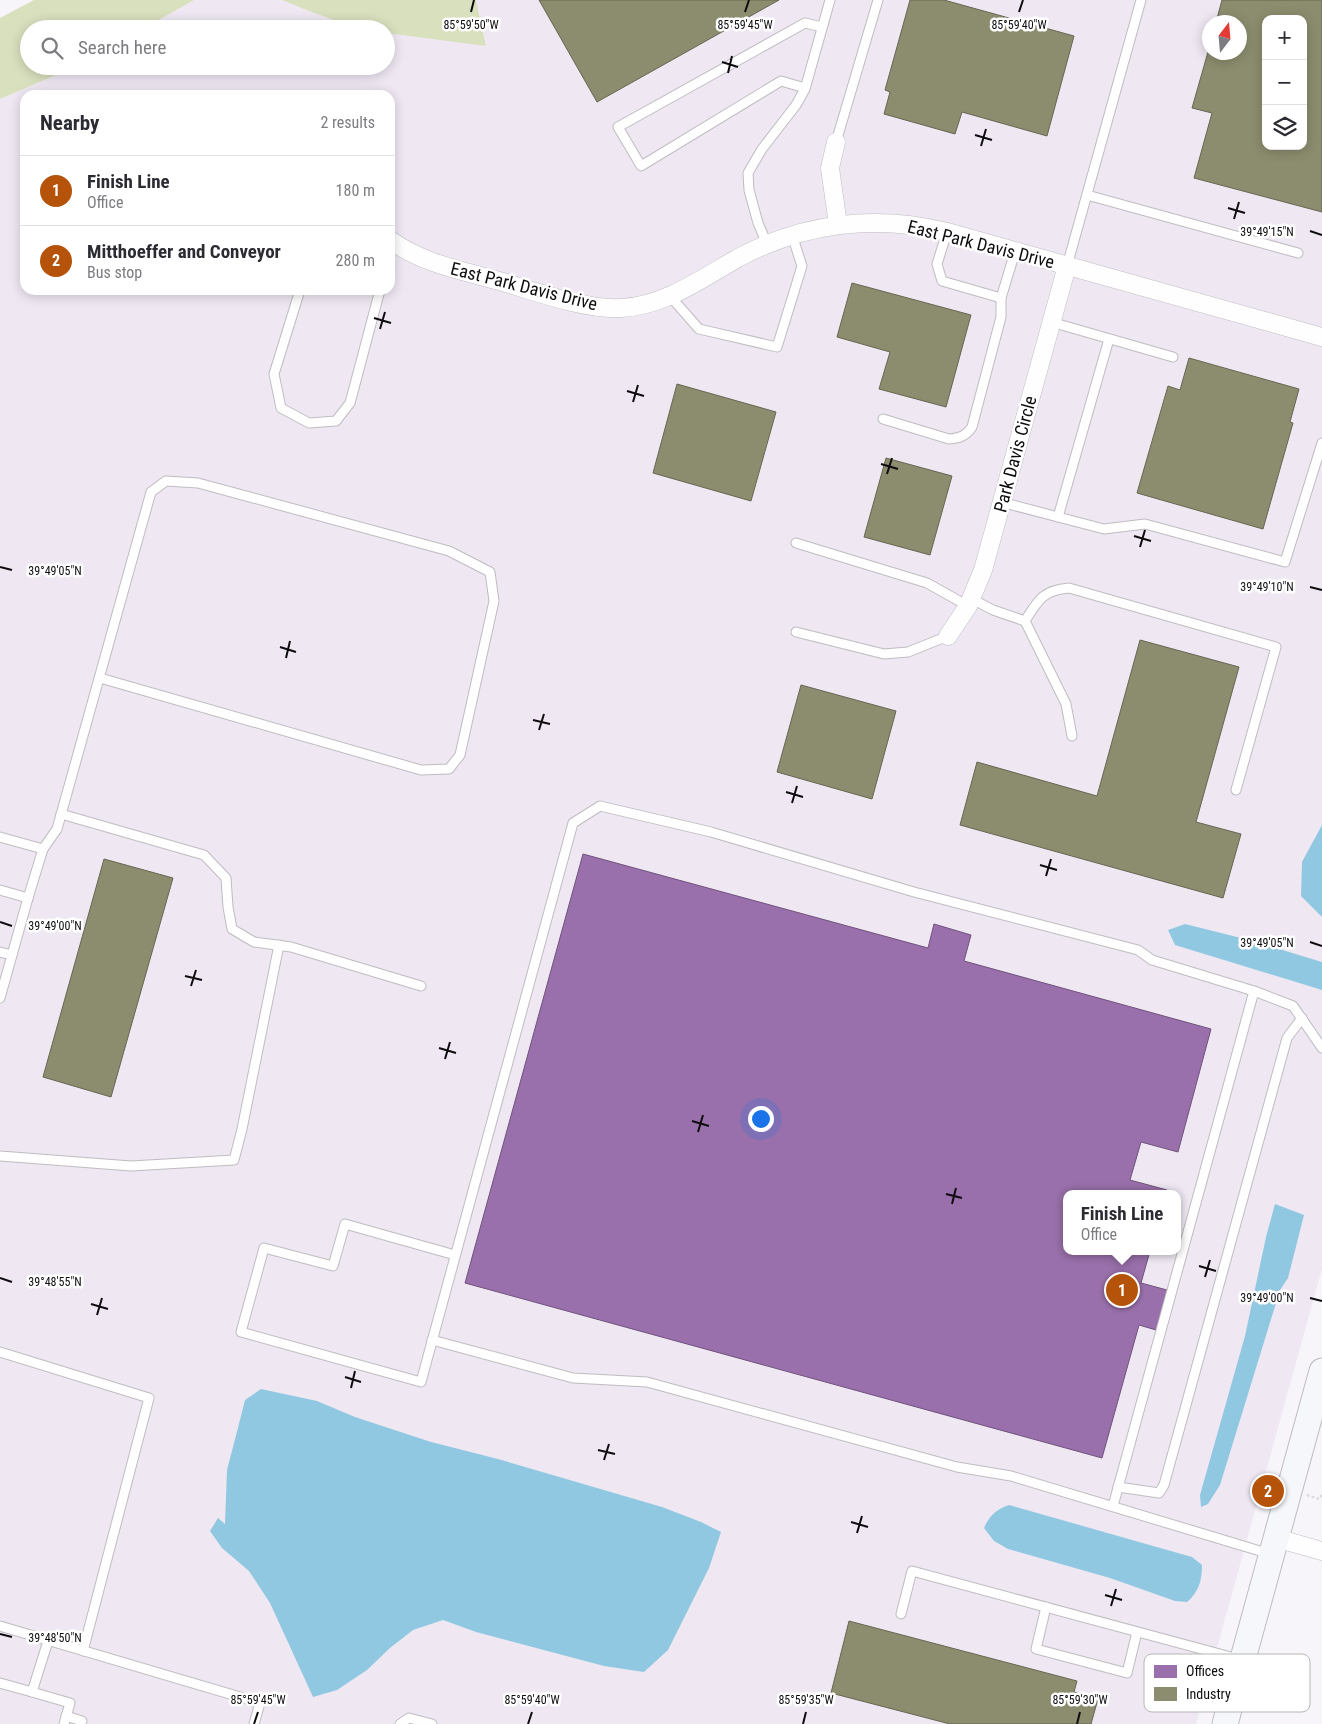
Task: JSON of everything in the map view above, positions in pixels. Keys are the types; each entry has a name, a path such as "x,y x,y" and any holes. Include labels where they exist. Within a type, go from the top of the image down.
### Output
{"main road":[{"path":"1244,1654 1322,1371"}],"street":[{"path":"836,142 830,168 838,225"},
{"name":"East Park Davis Drive","path":"395,247 425,260 581,304 619,309 643,305 670,296 767,244 792,235 838,225 900,223 947,232 1322,337"},
{"name":"Park Davis Circle","path":"948,636 970,603 983,570 1067,266"},
{"path":"1274,1546 1322,1550"}],"lane":[{"path":"767,244 758,222 749,190 748,173 762,149 796,106 805,88 830,0"},
{"path":"836,142 878,0"},
{"path":"1067,266 1141,0"},
{"path":"805,88 781,81 641,166 618,128 805,23 822,27"},
{"path":"1087,195 1298,253"},
{"path":"947,232 937,264 942,281 1001,298"},
{"path":"670,296 699,329 777,348 802,266 792,235"},
{"path":"883,420 949,439 959,438 967,434 972,427 1001,317 1001,298 1015,252"},
{"path":"298,295 274,374 282,408 309,424 336,421 350,403 377,295"},
{"path":"1052,322 1173,357"},
{"path":"1058,517 1109,339"},
{"path":"1002,502 1104,530 1145,524 1285,562 1322,443"},
{"path":"0,998 43,849 57,829 151,492 166,481 198,484 449,551 490,572 494,602 460,755 450,769 421,770 100,678"},
{"path":"796,542 927,583 970,603 1025,621 1066,704 1072,736"},
{"path":"1025,621 1040,598 1055,589 1069,588 1276,647 1236,790"},
{"path":"796,632 884,654 908,652 948,636"},
{"path":"455,1255 345,1224 333,1266 264,1248 241,1332 421,1382 573,823 600,806 711,832 905,890 1138,950 1152,960 1254,991 1293,1006 1322,1048"},
{"path":"61,814 204,856 226,878 232,929 254,942 290,947 421,986"},
{"path":"0,837 43,849"},
{"path":"0,890 28,898"},
{"path":"0,1156 131,1166 234,1160 279,945"},
{"path":"0,952 12,955"},
{"path":"1113,1506 1254,991"},
{"path":"1118,1486 1159,1493 1164,1485 1287,1038 1302,1018"},
{"path":"432,1340 573,1378 647,1382 957,1467 1012,1476 1113,1506 1274,1546"},
{"path":"0,1352 149,1398 83,1651"},
{"path":"901,1614 912,1571 1220,1654"},
{"path":"1046,1607 1036,1650 1127,1673 1137,1632"},
{"path":"0,1626 260,1704 254,1724"},
{"path":"32,1692 48,1640"},
{"path":"0,1683 70,1703 65,1720 82,1721"},
{"path":"400,1724 410,1718 432,1724"}],"path":[{"path":"1300,1494 1319,1499 1322,1494"}],"shaded area":[{"path":"194,0 282,0 335,20 159,20"},
{"path":"476,0 1322,0 1322,1269 1215,1654 1144,1654 1144,1712 1199,1712 1196,1724 0,1724 0,99 20,90 20,295 395,295 395,90 21,90 56,75 395,75 395,34 486,45"}],"green space":[{"path":"34,0 194,0 159,20 20,20 20,75 56,75 0,99 0,18"},
{"path":"282,0 476,0 486,46 395,34 395,20 334,20"}],"water":[{"path":"1322,825 1322,917 1301,896 1302,862"},
{"path":"1185,924 1249,940 1322,962 1322,990 1175,945 1168,930"},
{"path":"1275,1204 1304,1215 1288,1278 1280,1290 1220,1485 1208,1504 1201,1507 1200,1495 1245,1336"},
{"path":"261,1389 317,1401 355,1417 431,1442 498,1459 662,1507 721,1532 709,1568 668,1650 644,1672 604,1666 476,1632 443,1620 413,1630 390,1648 367,1670 337,1690 313,1697 270,1603 249,1571 222,1548 210,1531 218,1518 225,1524 227,1470 245,1400"},
{"path":"1009,1505 1192,1557 1202,1565 1199,1585 1187,1602 1175,1601 1110,1578 1008,1549 994,1541 984,1528 994,1514"}],"building: Offices":[{"path":"583,854 928,948 934,924 971,935 964,961 1211,1029 1178,1152 1141,1142 1130,1180 1167,1190 1063,1190 1063,1255 1149,1255 1141,1283 1167,1290 1156,1330 1139,1325 1102,1458 465,1283"}],"building: Industry":[{"path":"539,0 779,0 597,102"},
{"path":"910,0 944,0 1074,36 1047,136 962,112 955,134 884,114 890,92 885,90"},
{"path":"1222,0 1322,0 1322,212 1194,178 1212,113 1192,108 1206,60 1247,60 1247,15 1218,15"},
{"path":"852,283 971,315 946,407 879,389 890,352 837,337"},
{"path":"1189,358 1299,389 1290,422 1293,423 1263,529 1137,493 1168,386 1180,390"},
{"path":"677,384 776,412 751,501 653,473"},
{"path":"886,458 952,476 930,555 864,537"},
{"path":"1140,640 1239,667 1196,822 1241,834 1223,898 960,825 977,762 1097,796"},
{"path":"801,685 896,711 872,799 777,772"},
{"path":"104,859 173,878 111,1097 43,1077"},
{"path":"849,1621 1077,1681 1074,1692 1098,1699 1091,1724 950,1724 831,1693"}],"place":[{"name":"Finish Line","path":"1122,1290"},
{"name":"Mitthoeffer and Conveyor","path":"1268,1491"}]}
